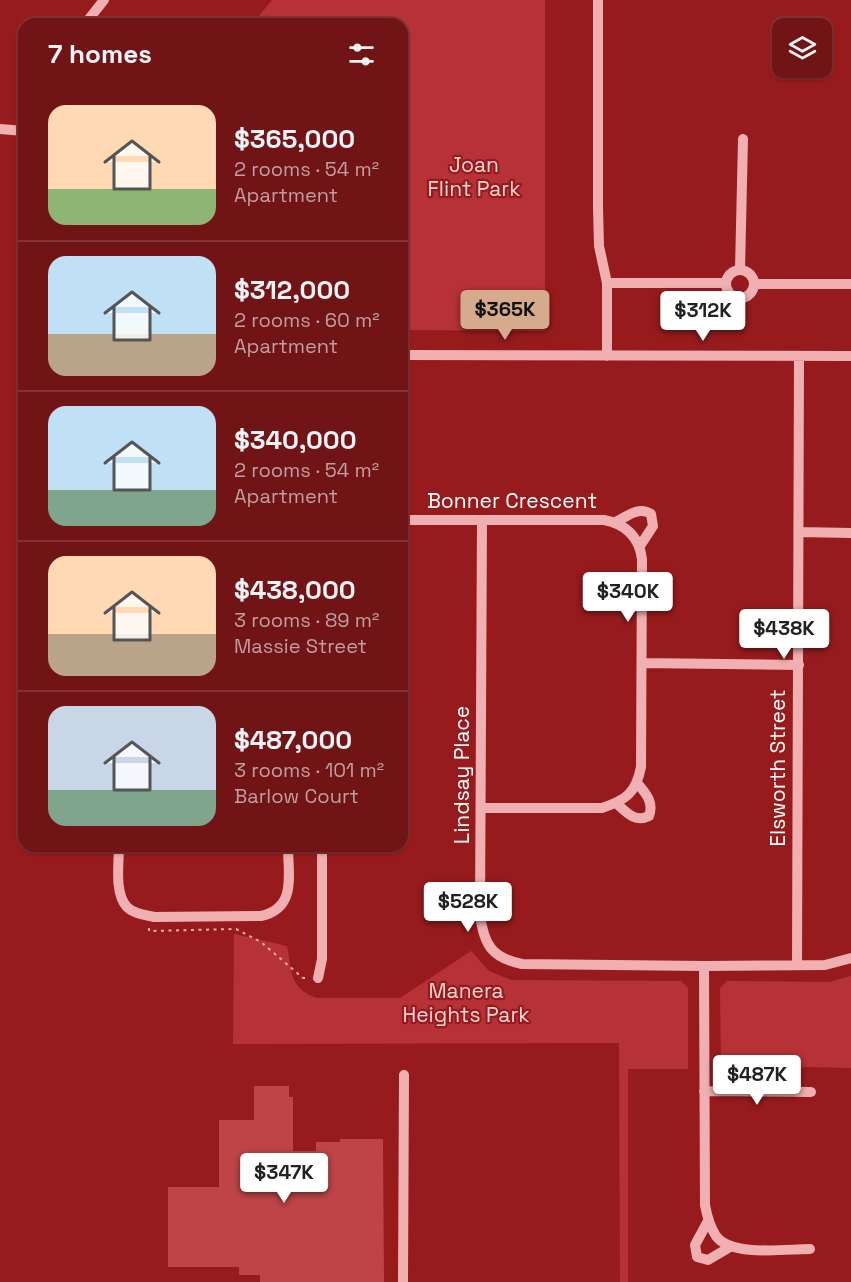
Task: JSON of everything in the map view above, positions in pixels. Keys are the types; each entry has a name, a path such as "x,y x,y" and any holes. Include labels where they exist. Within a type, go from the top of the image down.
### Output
{"street":[{"path":"90,18 104,0"},
{"path":"598,0 598,208 599,246 607,284 607,356"},
{"path":"0,129 18,130"},
{"path":"740,270 743,139"},
{"path":"740,270 750,274 754,284 751,292 740,298 732,295 726,283 730,274 740,270"},
{"path":"607,284 726,283"},
{"path":"754,284 851,284"},
{"path":"408,355 851,356"},
{"name":"Elsworth Street","path":"797,964 799,356"},
{"path":"482,808 602,808 628,796 638,784 641,767 642,663 640,546 653,526 651,514 645,510 639,510 616,522"},
{"name":"Bonner Crescent","path":"408,520 604,520 616,522 634,536 640,546"},
{"name":"Lindsay Place","path":"482,520 480,915 483,934 493,951 506,961 522,964 825,965 851,958"},
{"path":"799,532 851,533"},
{"path":"642,663 799,665"},
{"path":"616,803 636,819 649,816 652,809 651,802 638,784"},
{"path":"119,852 121,893 127,907 139,914 150,916 261,916 274,913 283,905 288,893 288,852"},
{"path":"318,978 322,959 322,852"},
{"path":"704,966 705,1205 708,1221 717,1237 730,1247 747,1250 810,1249"},
{"path":"404,1075 404,1282"},
{"path":"704,1091 811,1092"},
{"path":"708,1221 694,1245 697,1257 708,1260 730,1247"}],"path":[{"path":"150,916 149,931 236,929 261,942 303,978 318,978"}],"green space":[{"name":"Joan Flint Park","path":"272,0 545,0 545,331 408,330 408,18 258,17"},
{"name":"Manera Heights Park","path":"234,934 287,946 293,978 301,990 317,998 400,998 471,951 489,971 511,980 681,981 688,988 688,1069 628,1069 628,1282 620,1282 619,1043 233,1044"},
{"path":"851,976 851,1068 804,1067 788,1076 727,1076 721,1070 720,988 727,981 829,982"}],"building":[{"path":"254,1086 289,1086 289,1097 293,1097 293,1151 316,1151 316,1142 340,1142 340,1139 383,1139 384,1282 260,1282 260,1275 239,1275 239,1267 168,1267 168,1187 219,1187 219,1120 254,1120"}]}
